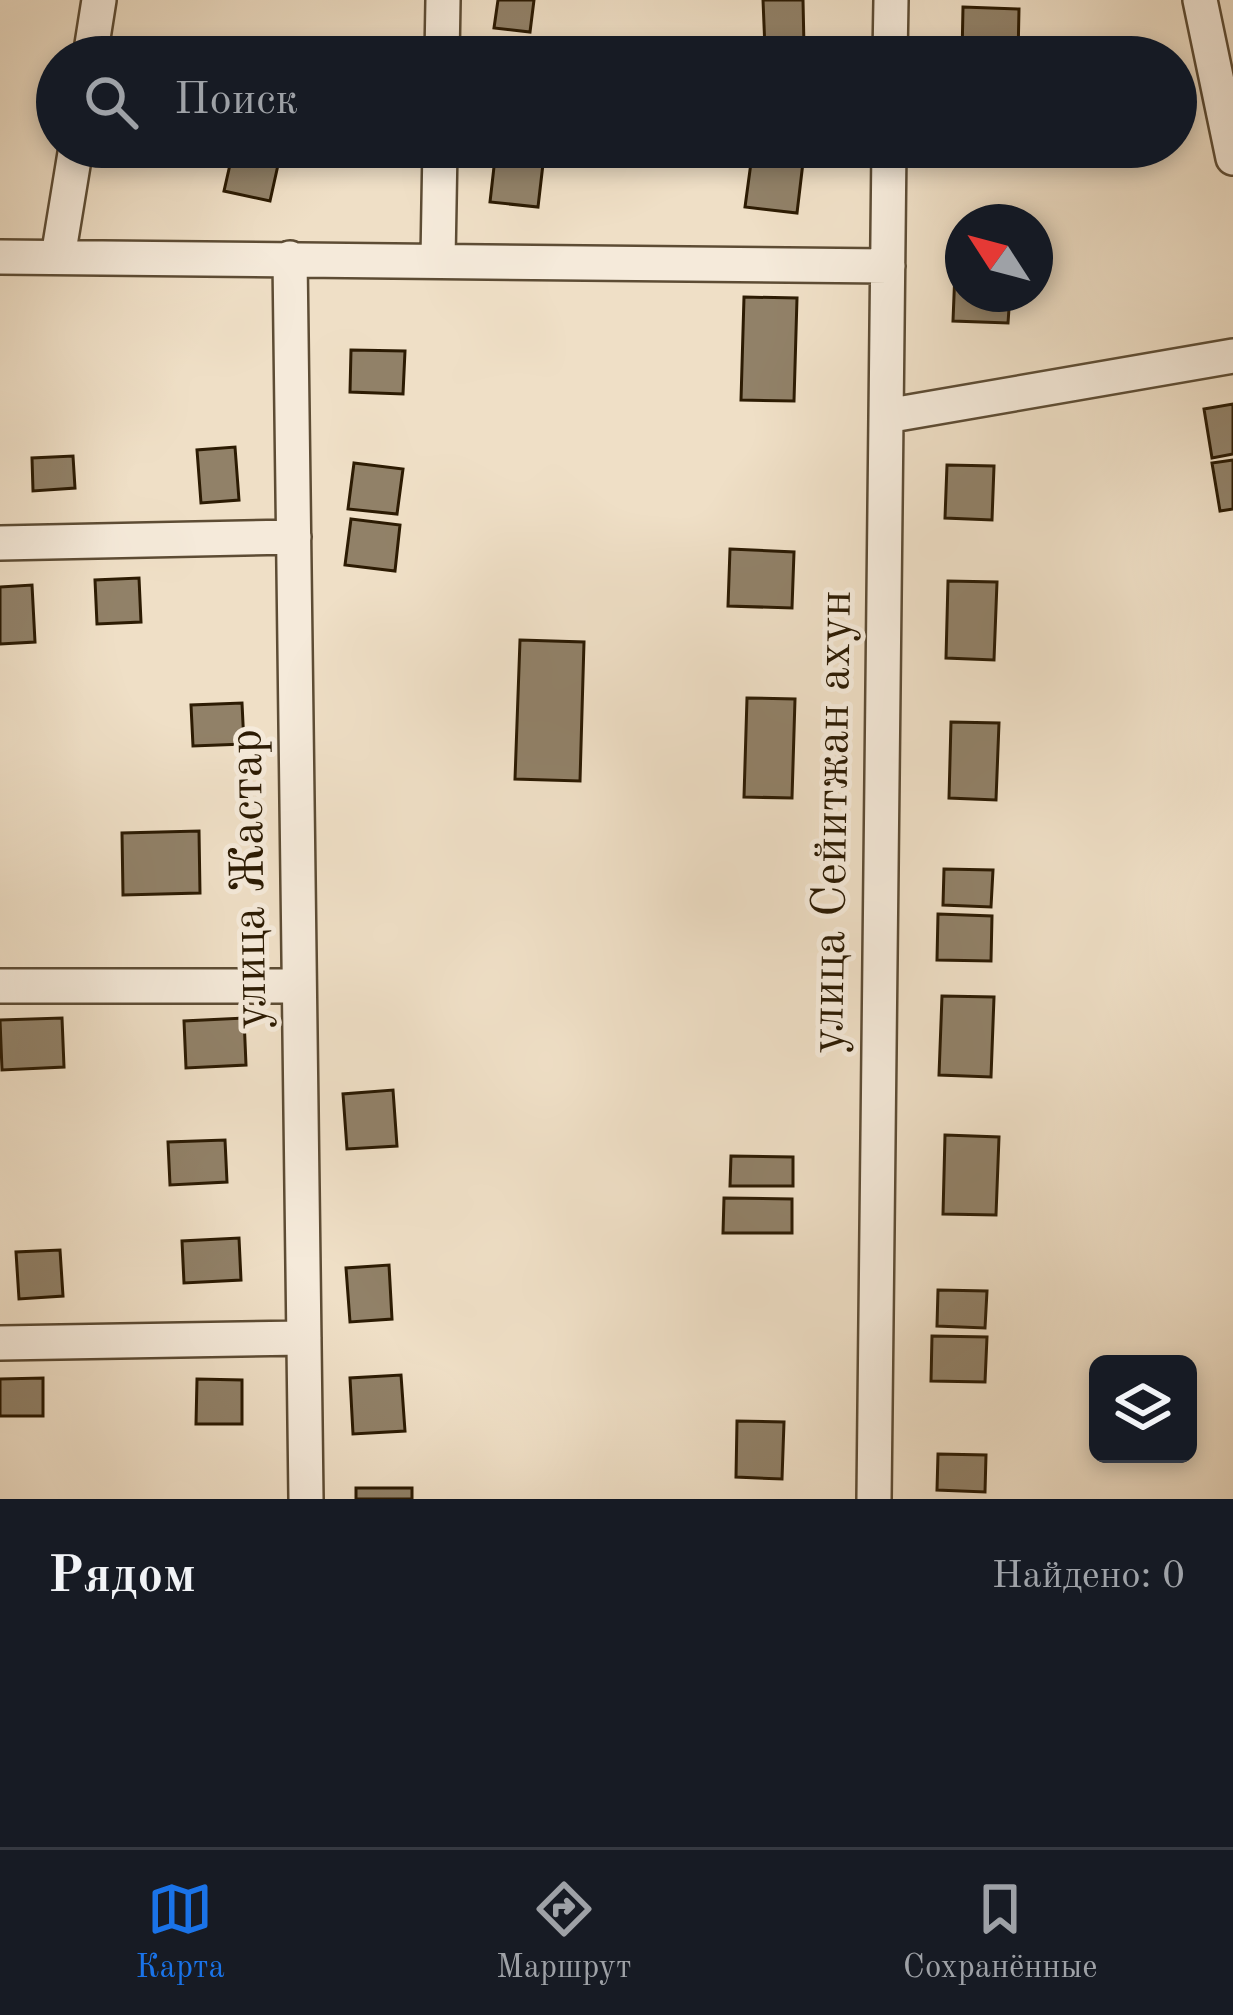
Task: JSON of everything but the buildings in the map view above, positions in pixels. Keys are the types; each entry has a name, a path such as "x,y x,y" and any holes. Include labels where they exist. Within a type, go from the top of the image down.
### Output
{"street":[{"path":"93,36 99,0"},
{"path":"442,36 443,0"},
{"path":"890,36 891,0"},
{"path":"1200,0 1233,158"},
{"path":"58,257 73,168"},
{"path":"438,260 440,168"},
{"name":"улица Сейитжан ахун","path":"874,1499 889,168"},
{"path":"0,256 888,266"},
{"name":"улица Жастар","path":"290,258 306,1499"},
{"path":"886,416 1233,356"},
{"path":"0,543 294,537"},
{"path":"0,986 299,986"},
{"path":"0,1343 304,1338"}]}
